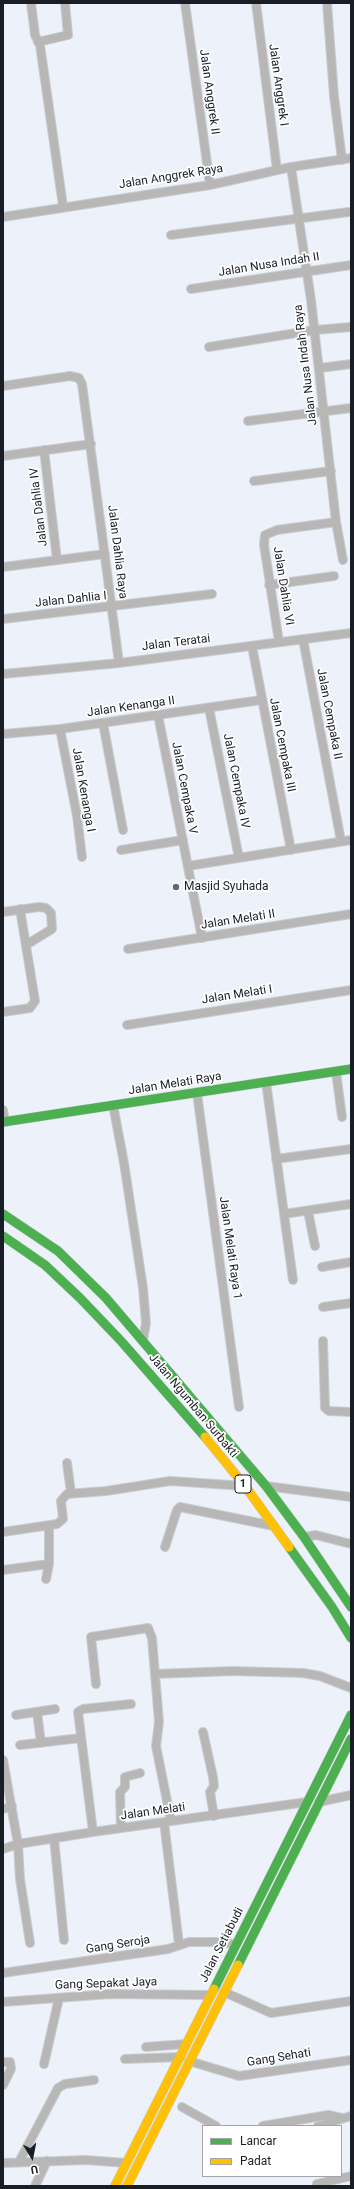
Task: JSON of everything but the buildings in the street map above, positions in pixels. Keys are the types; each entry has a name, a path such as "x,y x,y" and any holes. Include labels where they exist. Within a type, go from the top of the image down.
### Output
{"main road":[{"name":"Jalan Melati Raya","path":"4,1122 351,1069"},
{"name":"Jalan Ngumban Surbakti","path":"3,1214 58,1251 106,1298 266,1486 304,1537 351,1607"},
{"name":"Jalan Ngumban Surbakti","path":"3,1236 45,1265 122,1341 245,1486 332,1607 351,1638"},
{"path":"122,1341 134,1330"},
{"name":"Jalan Setiabudi","path":"115,2186 351,1715"},
{"name":"Jalan Setiabudi","path":"127,2186 176,2104 189,2061 351,1739"},
{"path":"254,1909 264,1913"}],"street":[{"path":"31,3 63,206"},
{"path":"38,42 68,35 65,3"},
{"name":"Jalan Anggrek II","path":"185,3 210,185"},
{"name":"Jalan Anggrek I","path":"256,3 277,170"},
{"path":"327,3 334,96 342,160"},
{"name":"Jalan Anggrek Raya","path":"3,217 63,206 210,185 291,167 351,158"},
{"name":"Jalan Nusa Indah Raya","path":"291,167 315,330 336,522 343,560"},
{"path":"171,235 348,212"},
{"name":"Jalan Nusa Indah II","path":"191,289 307,270 351,265"},
{"path":"208,347 315,330 351,327"},
{"path":"320,368 351,364"},
{"name":"Jalan Dahlia Raya","path":"3,386 70,376 79,378 84,393 119,663"},
{"path":"248,421 351,408"},
{"path":"3,456 91,444"},
{"name":"Jalan Dahlia IV","path":"44,450 57,560"},
{"path":"254,481 331,470"},
{"name":"Jalan Dahlia VI","path":"279,642 269,585 264,545 265,535 277,530 336,522"},
{"path":"3,567 105,554"},
{"path":"269,585 334,576"},
{"name":"Jalan Dahlia I","path":"3,620 112,608 212,594"},
{"name":"Jalan Teratai","path":"3,674 119,663 351,633"},
{"name":"Jalan Cempaka II","path":"303,639 341,841"},
{"name":"Jalan Cempaka III","path":"252,646 261,700 291,850"},
{"name":"Jalan Kenanga II","path":"3,734 60,729 261,700"},
{"name":"Jalan Cempaka IV","path":"209,708 239,858"},
{"name":"Jalan Cempaka V","path":"158,715 202,938"},
{"path":"103,723 123,830"},
{"name":"Jalan Kenanga I","path":"60,729 77,816 82,857"},
{"path":"121,850 182,840"},
{"path":"188,866 351,840"},
{"path":"3,912 39,907 46,908 51,913 52,930 26,945"},
{"path":"3,1012 30,1008 35,1002 20,909"},
{"name":"Jalan Melati II","path":"128,949 351,914"},
{"name":"Jalan Melati I","path":"127,1025 351,990"},
{"path":"336,1072 342,1116"},
{"path":"266,1082 293,1280"},
{"name":"Jalan Melati Raya 1","path":"197,1093 239,1407"},
{"path":"113,1106 124,1163 143,1288 146,1323 143,1340"},
{"path":"3,1110 4,1122"},
{"path":"276,1159 351,1149"},
{"path":"284,1214 351,1204"},
{"path":"308,1211 315,1246"},
{"path":"322,1267 351,1262"},
{"path":"323,1307 351,1303"},
{"path":"323,1341 325,1408 329,1411 351,1412"},
{"path":"67,1463 71,1493"},
{"path":"3,1532 57,1524 62,1518 62,1498 71,1493 106,1491 170,1480 245,1486"},
{"path":"266,1486 351,1497"},
{"path":"165,1547 177,1510 180,1508 274,1526"},
{"path":"46,1579 49,1564 49,1525"},
{"path":"304,1537 316,1535 351,1544"},
{"path":"3,1570 49,1564"},
{"path":"96,1684 90,1639 97,1634 148,1628 152,1638 159,1722 156,1746 168,1822 179,1944"},
{"path":"155,1674 233,1671 303,1673 320,1676 351,1688"},
{"path":"94,1832 78,1714 81,1709 131,1704"},
{"path":"16,1715 56,1710"},
{"path":"37,1712 41,1743"},
{"path":"203,1732 213,1778 214,1786 210,1792 214,1816"},
{"path":"20,1745 81,1738"},
{"path":"3,1760 18,1844 20,1879 30,1943"},
{"path":"121,1828 120,1792 125,1787 125,1777 140,1773"},
{"path":"319,1802 351,1795"},
{"name":"Jalan Melati","path":"3,1849 18,1844 54,1838 307,1802"},
{"path":"3,1809 12,1806"},
{"path":"54,1838 64,1940"},
{"name":"Gang Seroja","path":"3,1973 168,1949 179,1944 205,1942 236,1945"},
{"path":"224,1992 271,2013 351,2001"},
{"name":"Gang Sepakat Jaya","path":"3,2002 110,1994 211,1994"},
{"path":"44,2064 59,1998"},
{"path":"146,2047 186,2044"},
{"path":"125,2059 180,2057"},
{"name":"Gang Sehati","path":"189,2061 239,2076 351,2060"},
{"path":"3,2062 10,2062 12,2069 3,2085"},
{"path":"19,2162 58,2088 65,2084 94,2080"},
{"path":"160,2096 214,2125"},
{"path":"270,2125 328,2115 342,2118"},
{"path":"324,2125 351,2116"},
{"path":"3,2163 86,2160 126,2163"},
{"path":"35,2186 47,2161"},
{"path":"317,2184 351,2176"}],"traffic: fast":[{"path":"3,1122 351,1069"},
{"path":"3,1214 58,1251 106,1298 266,1486 304,1537 351,1607"},
{"path":"3,1236 45,1265 80,1298 121,1341 205,1437"},
{"path":"289,1547 332,1607 351,1638"},
{"path":"214,1989 351,1715"},
{"path":"238,1965 351,1739"}],"traffic: slow":[{"path":"205,1437 245,1486 289,1547"},
{"path":"127,2186 238,1965"},
{"path":"115,2186 214,1989"}],"place":[{"name":"Masjid Syuhada","path":"176,887"}]}
